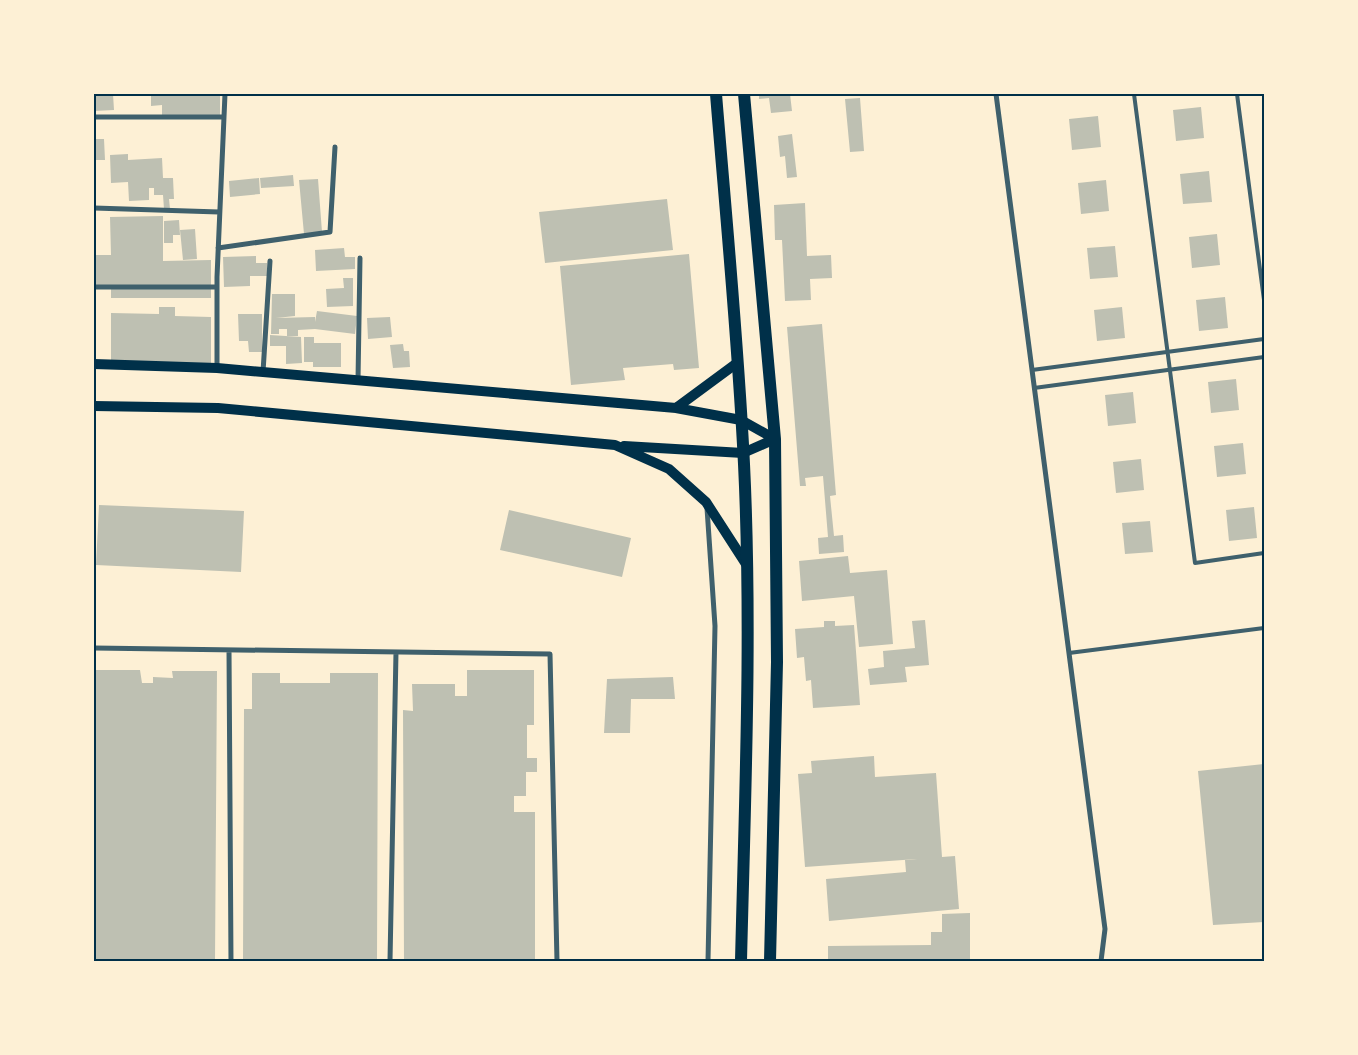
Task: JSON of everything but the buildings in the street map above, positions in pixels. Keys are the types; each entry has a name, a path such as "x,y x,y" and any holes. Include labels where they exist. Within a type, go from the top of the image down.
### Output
{"highway":[{"path":"716,94 738,363 743,453 748,663 741,961"},
{"path":"744,94 775,439 777,662 770,961"}],"main road":[{"path":"676,408 738,363"},
{"path":"94,364 217,368 676,408 741,420 775,439"},
{"path":"94,406 218,408 615,445 743,453 775,439"},
{"path":"615,445 669,469 706,502 746,564"}],"street":[{"path":"217,368 219,212 225,94"},
{"path":"996,94 1104,929 1101,961"},
{"path":"94,117 224,117"},
{"path":"218,248 330,232 336,147"},
{"path":"94,208 219,212"},
{"path":"358,380 360,258"},
{"path":"263,372 270,261"},
{"path":"94,287 217,287"},
{"path":"706,502 715,626 708,961"},
{"path":"94,648 550,654 557,961"},
{"path":"229,650 231,961"},
{"path":"390,961 396,652"}],"lane":[{"path":"1134,94 1195,563 1264,553"},
{"path":"1237,94 1264,300"},
{"path":"1032,370 1264,339"},
{"path":"1034,388 1264,358"},
{"path":"1069,653 1264,628"}]}
